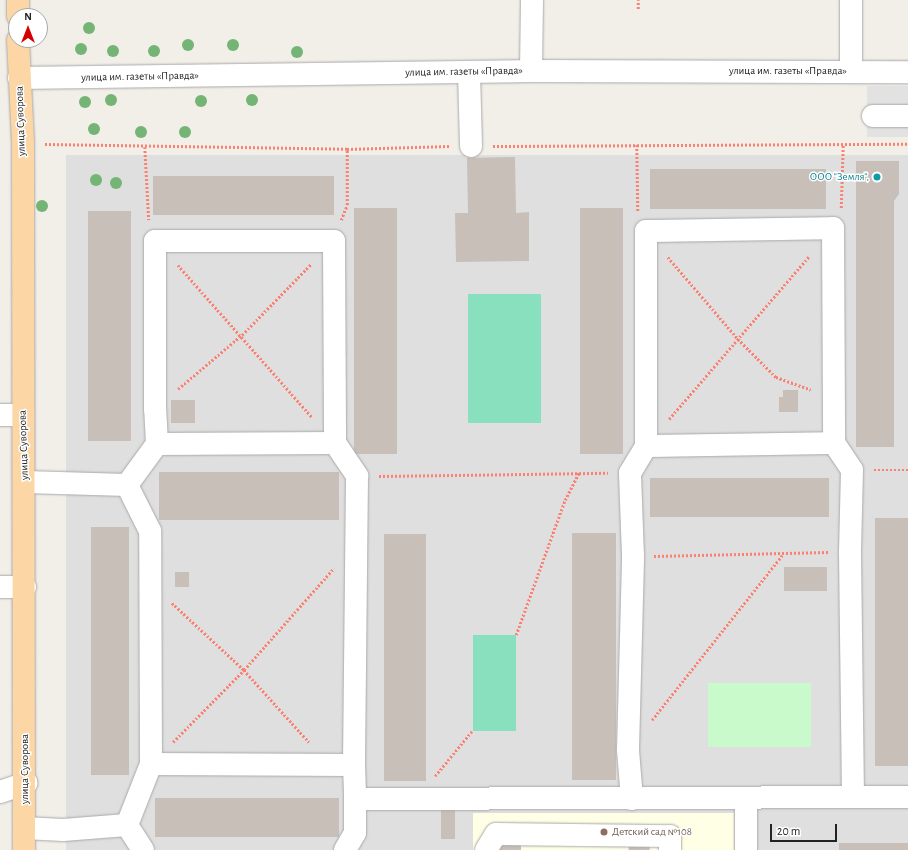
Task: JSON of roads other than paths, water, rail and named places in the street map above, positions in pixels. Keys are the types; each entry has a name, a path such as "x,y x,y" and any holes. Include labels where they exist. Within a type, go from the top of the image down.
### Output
{"main road":[{"name":"улица Суворова","path":"18,48 23,143 23,415 25,482 26,783 24,850"}],"street":[{"path":"531,71 532,0"},
{"path":"851,0 851,71"},
{"name":"улица им. газеты «Правда»","path":"19,78 531,71 908,72"},
{"path":"469,73 470,146"},
{"path":"873,116 908,116"},
{"path":"632,799 628,750 633,556 630,473 646,446 646,231 834,228 834,443 852,470 850,552 853,797"},
{"path":"127,485 157,444 155,409 155,241 334,241 335,443 357,476 354,765 355,833 346,850"},
{"path":"0,415 23,415"},
{"path":"157,444 335,443"},
{"path":"646,446 834,443"},
{"path":"25,482 127,485"},
{"path":"127,485 150,531 151,582 151,764 127,825"},
{"path":"0,587 25,587"},
{"path":"151,764 354,765"},
{"path":"0,774 26,783"},
{"path":"0,792 26,783"},
{"path":"355,798 418,797 632,799 908,797"},
{"path":"746,798 746,850"},
{"path":"24,828 63,830 127,825"},
{"path":"127,825 143,850"},
{"path":"486,850 496,834 670,836 670,850"}],"place":[{"name":"ООО \"Земля\",","path":"877,177"},
{"name":"Детский сад №108","path":"604,832"}]}
